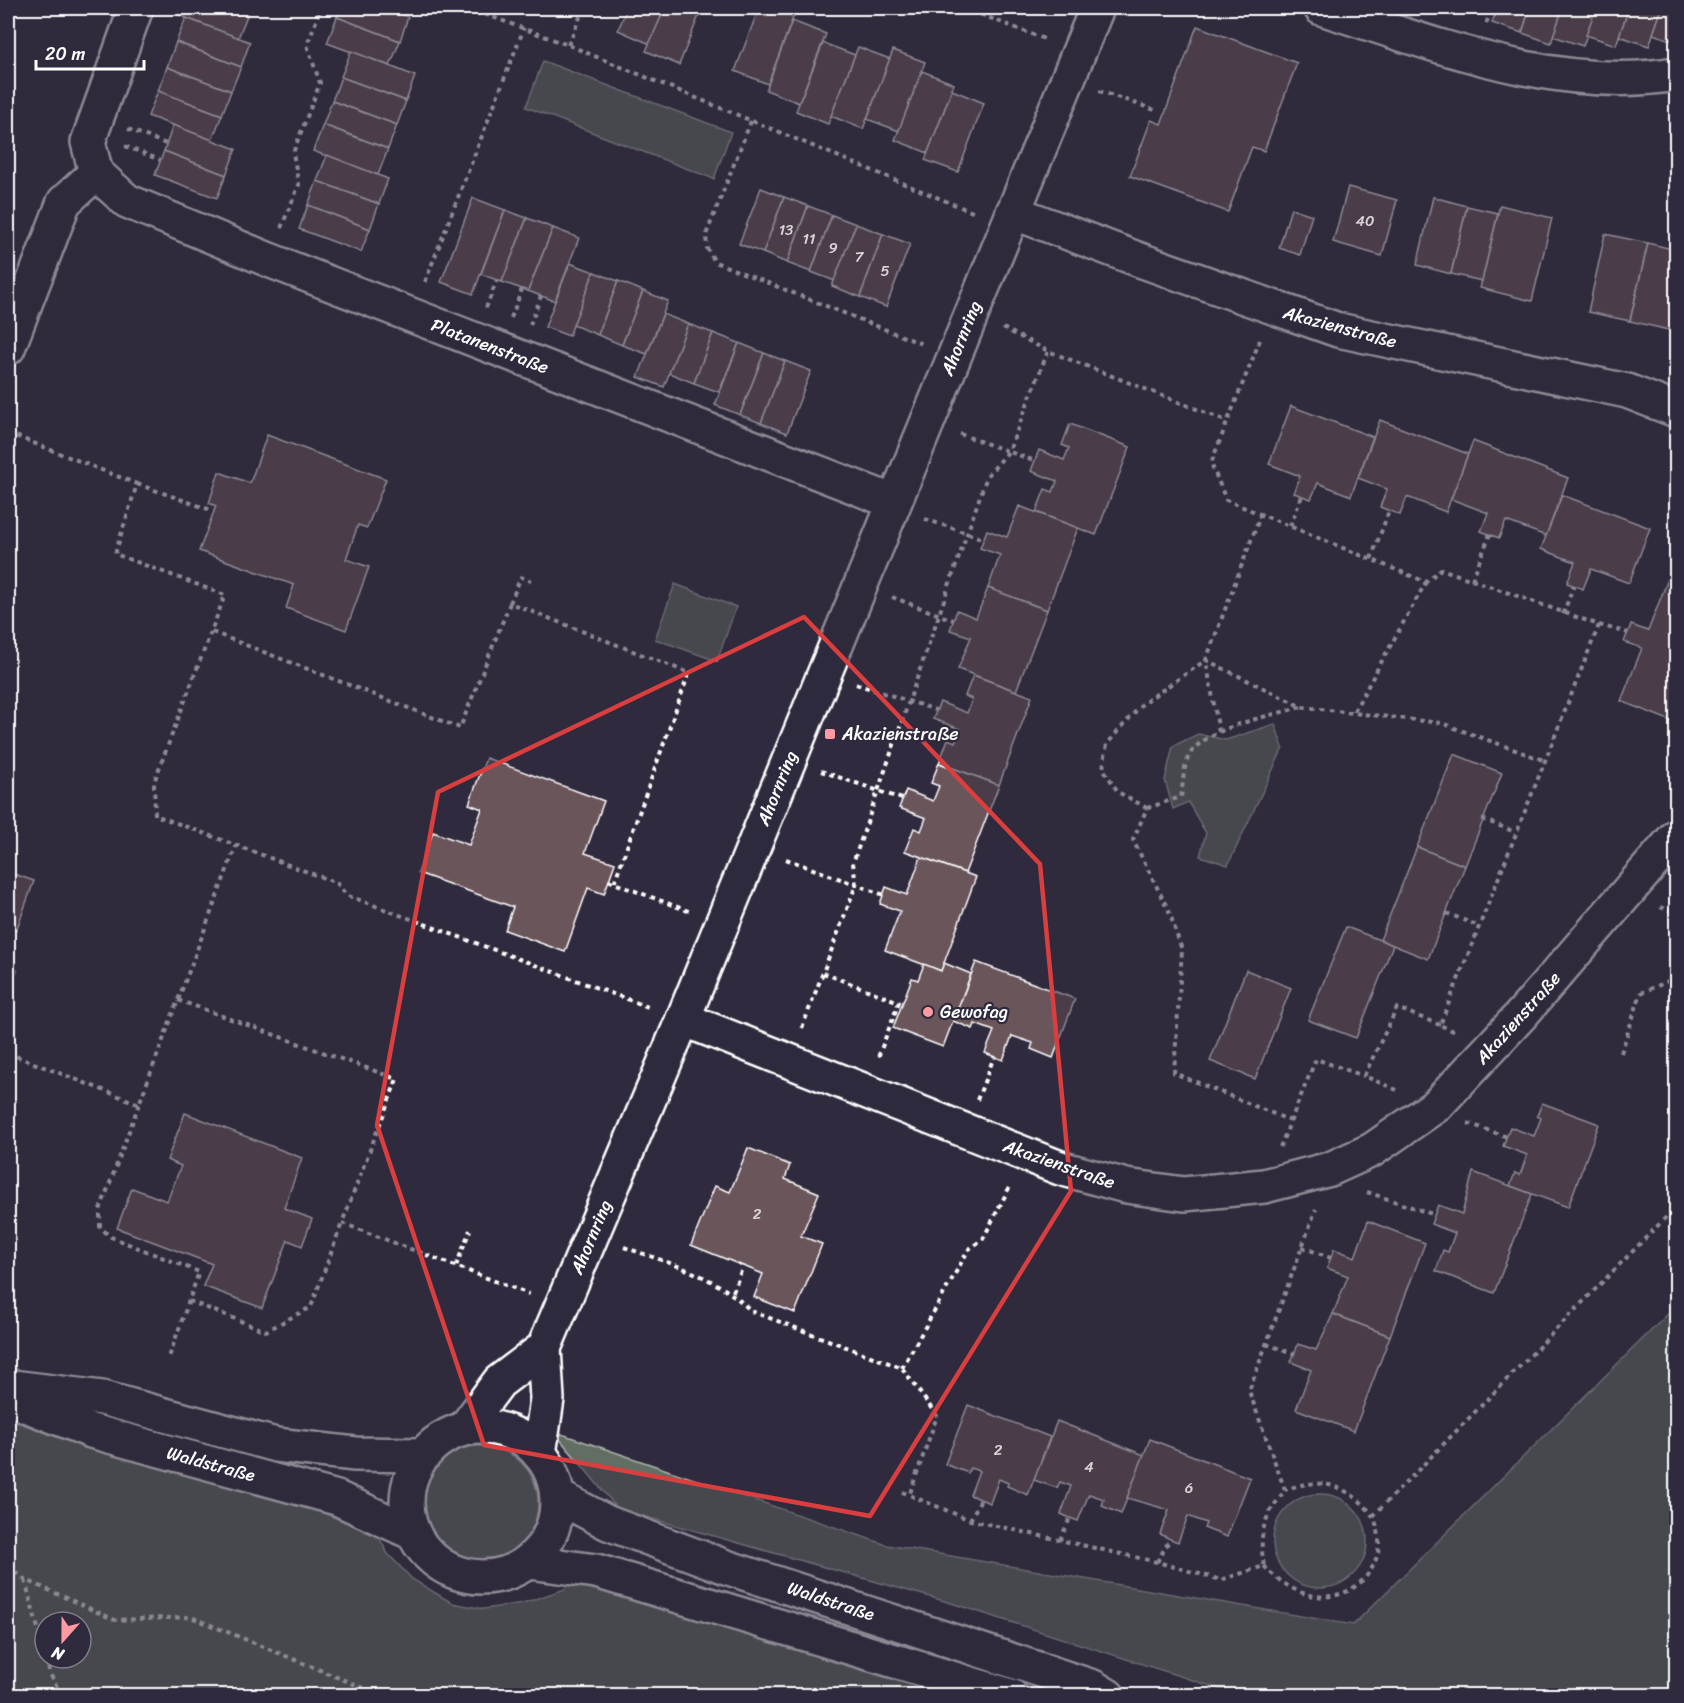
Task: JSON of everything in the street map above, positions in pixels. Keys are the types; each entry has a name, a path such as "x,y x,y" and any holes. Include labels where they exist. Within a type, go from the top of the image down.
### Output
{"street":[{"path":"8,348 64,202 96,173 88,142 136,8"},
{"name":"Ahornring","path":"539,1454 547,1400 544,1348 683,1019 1097,8"},
{"path":"1321,8 1457,51 1537,70 1617,79 1677,74"},
{"name":"Platanenstraße","path":"96,173 127,201 893,505"},
{"name":"Akazienstraße","path":"1010,219 1338,330 1627,391 1677,411"},
{"name":"Akazienstraße","path":"683,1019 1060,1168 1126,1186 1184,1194 1264,1186 1335,1167 1372,1150 1437,1105 1492,1047 1677,836"},
{"path":"464,1429 499,1382 544,1348"},
{"name":"Waldstraße","path":"8,1386 102,1398 276,1445 355,1454 422,1455"},
{"name":"Waldstraße","path":"8,1398 91,1431 337,1498 413,1533"},
{"path":"485,1427 506,1431 524,1440 539,1454 552,1474 557,1496 552,1528 545,1544 529,1562 505,1575 477,1578 451,1572 428,1556 413,1533 407,1514 406,1493 412,1473 422,1455 441,1438 464,1429 485,1427"},
{"name":"Waldstraße","path":"557,1496 608,1523 715,1563 1082,1684 1108,1695"},
{"name":"Waldstraße","path":"529,1562 596,1572 1011,1695"}],"path":[{"path":"279,234 299,184 293,153 320,83 307,45 321,8"},
{"path":"468,8 568,45 751,121 1010,219"},
{"path":"568,45 584,8"},
{"path":"964,8 1155,110"},
{"path":"412,315 524,28"},
{"path":"751,121 706,235 707,248 715,262 953,356"},
{"path":"1272,308 1211,463 1226,500 1426,582"},
{"path":"972,310 1048,351 1227,421"},
{"path":"790,1062 856,885 854,863 966,533 987,476 1009,451 1048,351"},
{"path":"926,422 1035,461"},
{"path":"8,433 213,511"},
{"path":"137,484 115,554 225,595 154,782 155,815 337,883 346,895 683,1019"},
{"path":"1290,526 1302,496"},
{"path":"893,505 984,539"},
{"path":"1371,559 1389,511"},
{"path":"1219,732 1206,660 1261,514"},
{"path":"1472,580 1490,534"},
{"path":"1354,711 1426,582 1441,568 1563,614 1628,633"},
{"path":"212,632 460,728 520,577 531,581"},
{"path":"1563,614 1574,585"},
{"path":"860,586 953,620"},
{"path":"510,603 689,673 614,882"},
{"path":"1440,1025 1599,625"},
{"path":"1206,660 1302,707"},
{"path":"1206,660 1142,704 1107,744 1103,768 1118,792 1147,808 1181,797 1189,757 1201,742 1219,732 1302,707 1354,711 1441,723 1544,761"},
{"path":"824,673 936,711"},
{"path":"789,759 902,799"},
{"path":"1147,808 1133,840 1170,911 1182,950 1174,1073 1291,1121"},
{"path":"1482,819 1515,832"},
{"path":"168,1360 199,1272 111,1237 100,1227 100,1210 236,846"},
{"path":"753,847 884,895"},
{"path":"609,880 722,924"},
{"path":"1446,913 1479,926"},
{"path":"1621,1053 1641,993 1673,979 1677,970"},
{"path":"823,973 899,1002 865,1091"},
{"path":"178,1000 397,1079 311,1308 266,1331 189,1301"},
{"path":"1364,1076 1397,1008 1492,1047"},
{"path":"8,1053 139,1104"},
{"path":"965,1131 994,1057"},
{"path":"1264,1186 1316,1059 1437,1105"},
{"path":"902,1368 969,1249 983,1239 1026,1154"},
{"path":"1285,1490 1249,1391 1302,1247 1335,1167 1357,1189 1435,1215"},
{"path":"1373,1516 1677,1207"},
{"path":"342,1223 561,1306"},
{"path":"456,1266 470,1230"},
{"path":"592,1236 700,1275 733,1292 751,1311 902,1368 937,1416 909,1496"},
{"path":"1302,1247 1331,1258"},
{"path":"733,1292 743,1266"},
{"path":"1266,1344 1295,1354"},
{"path":"1306,1482 1334,1484 1358,1498 1373,1516 1380,1536 1377,1556 1361,1583 1335,1598 1304,1595 1276,1579 1264,1566 1260,1542 1267,1514 1285,1490 1306,1482"},
{"path":"902,1492 970,1520 1157,1562 1221,1580 1264,1566"},
{"path":"970,1520 981,1499"},
{"path":"1060,1540 1070,1518"},
{"path":"1157,1562 1170,1539"},
{"path":"8,1567 24,1579 116,1620 191,1617 383,1695"},
{"path":"24,1579 33,1612"},
{"path":"49,1670 62,1695"}],"highlighted area":[{"path":"804,617 1040,864 1071,1191 870,1516 484,1445 377,1125 438,792"}],"green space":[{"path":"543,61 731,132 714,179 526,107"},
{"path":"675,584 736,607 717,661 655,639"},
{"path":"1275,724 1283,748 1228,865 1200,856 1206,833 1188,802 1173,809 1165,780 1173,746 1198,734 1226,740"},
{"path":"1676,1306 1676,1695 1239,1695 948,1602 618,1509 553,1431 887,1545 1353,1625"},
{"path":"8,1420 308,1507 378,1535 388,1554 412,1579 452,1603 484,1609 523,1603 565,1589 569,1582 625,1592 954,1696 8,1696"},
{"path":"481,1446 503,1450 522,1462 534,1481 538,1503 534,1525 522,1544 503,1556 481,1560 459,1556 440,1544 428,1525 424,1503 428,1481 440,1462 459,1450"},
{"path":"1320,1494 1338,1497 1353,1508 1364,1523 1367,1541 1364,1559 1353,1574 1338,1585 1320,1588 1302,1585 1287,1574 1276,1559 1273,1541 1276,1523 1287,1508 1302,1497"}],"building":[{"path":"172,8 232,8 248,13 238,38 171,12"},
{"path":"341,8 383,8 408,17 400,41 337,17"},
{"path":"627,8 665,8 650,44 618,30"},
{"path":"665,8 702,8 679,65 646,51"},
{"path":"759,8 775,8 794,15 768,84 735,71"},
{"path":"1497,8 1530,8 1522,33 1492,23"},
{"path":"1530,8 1563,8 1551,43 1522,33"},
{"path":"1563,8 1596,8 1583,46 1553,36"},
{"path":"1596,8 1629,8 1616,45 1586,35"},
{"path":"1629,8 1662,8 1649,46 1619,36"},
{"path":"1662,8 1676,8 1676,42 1653,34"},
{"path":"337,17 400,41 390,66 327,43"},
{"path":"186,18 250,42 241,67 176,42"},
{"path":"792,21 826,34 799,103 766,90"},
{"path":"1197,26 1297,63 1264,151 1252,147 1228,212 1130,176 1151,120 1161,124"},
{"path":"176,42 241,67 231,91 167,67"},
{"path":"823,43 855,55 828,124 796,111"},
{"path":"858,47 890,59 863,129 831,116"},
{"path":"893,50 925,62 899,131 867,119"},
{"path":"351,51 415,76 406,101 341,77"},
{"path":"167,67 231,91 222,115 158,91"},
{"path":"922,71 954,84 928,153 895,140"},
{"path":"341,77 406,101 397,125 332,101"},
{"path":"952,90 984,103 958,172 925,160"},
{"path":"158,91 222,115 212,140 148,116"},
{"path":"332,101 397,125 388,149 323,125"},
{"path":"173,125 236,149 226,175 164,151"},
{"path":"323,125 388,149 378,175 313,151"},
{"path":"164,151 226,175 217,198 155,175"},
{"path":"327,155 388,179 379,204 317,181"},
{"path":"317,181 379,204 370,229 308,205"},
{"path":"1348,187 1397,200 1382,256 1333,242"},
{"path":"761,188 784,197 763,253 739,244"},
{"path":"784,197 808,206 787,263 763,253"},
{"path":"1433,197 1467,206 1451,274 1417,265"},
{"path":"473,198 505,210 473,294 441,282"},
{"path":"308,205 370,229 361,252 299,229"},
{"path":"1500,205 1552,218 1532,301 1480,288"},
{"path":"808,206 832,215 811,272 787,263"},
{"path":"1467,206 1498,213 1482,281 1451,274"},
{"path":"1291,208 1312,215 1300,255 1279,248"},
{"path":"505,210 527,218 502,282 481,274"},
{"path":"832,215 856,224 835,281 811,272"},
{"path":"527,218 553,228 528,291 502,282"},
{"path":"856,224 883,234 860,297 832,286"},
{"path":"553,228 579,238 555,301 528,291"},
{"path":"883,234 910,244 886,307 860,297"},
{"path":"1605,234 1648,243 1630,321 1588,312"},
{"path":"1648,243 1676,250 1676,315 1673,331 1630,321"},
{"path":"570,263 594,272 569,336 545,327"},
{"path":"594,272 618,281 598,335 573,325"},
{"path":"618,281 643,291 622,345 598,335"},
{"path":"643,291 668,301 647,354 622,345"},
{"path":"663,314 688,324 664,387 638,377"},
{"path":"688,324 713,333 694,383 669,373"},
{"path":"713,333 739,343 719,392 694,383"},
{"path":"739,343 764,353 740,415 715,405"},
{"path":"764,353 785,361 761,423 740,415"},
{"path":"785,361 811,371 787,433 761,423"},
{"path":"1291,406 1373,437 1351,496 1318,483 1311,499 1294,493 1300,476 1269,464"},
{"path":"1380,420 1468,454 1446,512 1407,497 1400,515 1380,507 1387,489 1358,478"},
{"path":"1070,424 1130,447 1096,535 1036,512 1045,489 1053,492 1057,481 1031,471 1039,450 1064,460 1069,448 1062,445"},
{"path":"267,435 386,479 367,528 358,525 346,559 369,567 346,630 286,608 294,585 199,551 216,506 209,503 219,472 250,483"},
{"path":"1473,441 1568,478 1546,536 1506,521 1499,538 1481,531 1488,513 1451,499"},
{"path":"1562,495 1650,528 1629,583 1591,569 1583,589 1567,583 1575,562 1541,549"},
{"path":"1019,506 1078,528 1047,610 988,588 1000,555 980,548 987,530 1007,537"},
{"path":"1668,579 1676,583 1676,706 1671,721 1621,701 1642,648 1624,642 1631,625 1648,631"},
{"path":"988,588 1047,610 1016,691 958,669 971,637 950,630 957,610 976,618"},
{"path":"973,675 1032,697 999,785 939,763 948,739 955,742 960,729 933,719 940,702 967,713 972,699 965,696"},
{"path":"1454,754 1502,773 1465,866 1417,847"},
{"path":"486,758 604,801 585,853 615,863 604,894 588,888 565,952 505,930 513,907 418,873 433,832 469,845 482,809 469,804"},
{"path":"939,763 999,785 965,873 905,851 914,828 921,831 926,818 899,808 906,790 933,801 939,786 931,783"},
{"path":"1417,847 1465,866 1428,959 1380,940"},
{"path":"921,857 976,877 941,971 885,950 900,911 880,904 886,887 907,895"},
{"path":"8,872 34,881 16,931 8,928"},
{"path":"1346,927 1393,945 1356,1038 1308,1020"},
{"path":"976,962 1075,999 1053,1058 1031,1049 1033,1043 1012,1036 1003,1060 985,1053 994,1031 975,1024 973,1029 953,1021"},
{"name":"Gewofag","path":"944,963 971,974 943,1047 893,1028 912,978 918,980 924,964 941,971"},
{"path":"8,966 17,970 8,996"},
{"path":"1246,970 1291,988 1255,1079 1210,1061"},
{"path":"1542,1103 1599,1124 1568,1207 1510,1186 1515,1173 1520,1175 1527,1155 1503,1146 1510,1127 1534,1136 1541,1118 1537,1116"},
{"path":"185,1113 302,1158 284,1208 312,1219 302,1246 288,1240 262,1308 203,1286 212,1264 117,1228 132,1188 167,1201 181,1166 167,1160"},
{"path":"748,1148 790,1165 785,1179 819,1193 801,1236 822,1244 795,1313 754,1297 763,1274 691,1245 715,1186 730,1192"},
{"path":"1473,1172 1532,1194 1494,1293 1436,1271 1443,1250 1448,1252 1455,1233 1431,1224 1438,1205 1462,1214"},
{"path":"1368,1221 1425,1243 1390,1336 1333,1314 1348,1276 1327,1268 1334,1249 1355,1257"},
{"path":"1333,1314 1390,1336 1354,1431 1296,1409 1311,1370 1291,1362 1298,1344 1316,1350"},
{"path":"968,1405 1050,1437 1028,1495 1007,1486 1008,1483 999,1479 990,1503 970,1495 979,1471 970,1468 968,1473 945,1464"},
{"path":"1057,1421 1144,1455 1121,1514 1102,1506 1104,1499 1089,1494 1078,1521 1070,1518 1061,1514 1071,1486 1060,1482 1057,1488 1034,1480"},
{"path":"1150,1439 1250,1478 1227,1537 1204,1528 1206,1523 1188,1516 1178,1542 1170,1539 1160,1534 1169,1510 1127,1498"}],"place":[{"name":"Akazienstraße","path":"830,734"},
{"name":"Gewofag","path":"928,1012"}]}
